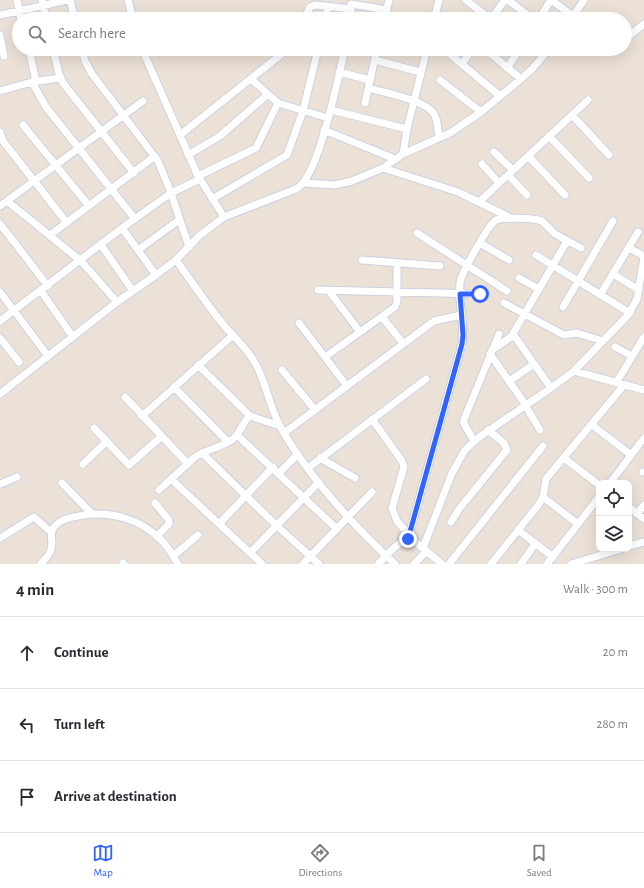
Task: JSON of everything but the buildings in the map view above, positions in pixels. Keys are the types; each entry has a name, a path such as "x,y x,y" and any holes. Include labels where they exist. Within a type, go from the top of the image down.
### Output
{"street":[{"path":"17,0 19,11"},
{"path":"14,12 43,3 69,0 73,12"},
{"path":"128,0 131,12"},
{"path":"308,12 312,6 351,4 386,10 389,0"},
{"path":"436,12 439,0"},
{"path":"466,0 482,12"},
{"path":"496,12 505,0"},
{"path":"508,0 524,12"},
{"path":"544,12 551,0 566,12"},
{"path":"576,12 584,0"},
{"path":"327,12 328,6"},
{"path":"0,15 12,12"},
{"path":"632,33 644,24"},
{"path":"0,35 4,56"},
{"path":"29,56 34,82 46,107 135,219"},
{"path":"55,56 60,78 134,173"},
{"path":"84,56 92,74 156,156 171,193 189,246"},
{"path":"145,56 199,178 224,217"},
{"path":"180,136 279,56"},
{"path":"212,199 287,155 303,111 316,56"},
{"path":"1,391 73,338 117,302 156,276 176,260 199,236 224,217 296,189 305,183 331,110 343,56"},
{"path":"365,103 375,56"},
{"path":"403,154 407,129 425,56"},
{"path":"452,56 500,96"},
{"path":"462,64 467,56"},
{"path":"492,56 521,79"},
{"path":"507,68 515,56"},
{"path":"305,183 335,185 345,184 383,168 403,154 439,138 481,112 521,79 543,56"},
{"path":"374,60 420,72"},
{"path":"340,72 370,80"},
{"path":"0,91 34,82 60,78"},
{"path":"251,79 267,95 278,103 328,118"},
{"path":"440,80 481,112"},
{"path":"369,88 414,101 434,114 439,138"},
{"path":"188,155 220,136 267,95"},
{"path":"479,202 588,100"},
{"path":"0,206 57,165 123,114 143,101"},
{"path":"0,321 81,261 122,228 171,193 256,148 278,103"},
{"path":"331,110 407,129"},
{"path":"572,115 609,155"},
{"path":"22,125 57,165 89,206"},
{"path":"324,130 395,159"},
{"path":"0,132 1,142 67,223"},
{"path":"549,136 589,178"},
{"path":"494,152 527,195"},
{"path":"50,236 156,156"},
{"path":"528,156 565,195"},
{"path":"482,164 499,183"},
{"path":"383,168 458,192 512,219"},
{"path":"7,201 81,261 117,302"},
{"path":"378,564 408,537 462,344 460,294 462,275 466,265 480,243 495,220 512,219 542,221 555,234 580,248"},
{"path":"138,250 179,220"},
{"path":"563,306 613,221"},
{"path":"0,224 48,286"},
{"path":"122,228 156,276"},
{"path":"600,295 638,232"},
{"path":"417,233 507,291"},
{"path":"491,352 507,341 513,334 567,240"},
{"path":"480,243 509,260"},
{"path":"101,245 133,291"},
{"path":"414,564 425,550 458,459 474,441 488,430 574,371 630,313 637,299 642,282 644,257 629,248"},
{"path":"536,255 630,313"},
{"path":"176,260 214,312 251,356 265,386 280,426 308,468 348,517 395,564"},
{"path":"362,260 440,266"},
{"path":"325,357 395,307 397,302 397,263"},
{"path":"613,274 639,290"},
{"path":"520,278 539,289"},
{"path":"318,290 480,294"},
{"path":"328,290 360,332"},
{"path":"41,291 73,338"},
{"path":"0,292 48,356"},
{"path":"504,303 564,335 577,333 603,341"},
{"path":"284,433 434,321 461,315"},
{"path":"382,317 403,343"},
{"path":"299,323 347,386"},
{"path":"474,441 463,422 499,334"},
{"path":"513,334 551,388"},
{"path":"142,416 233,335"},
{"path":"616,383 632,356 641,348 644,337"},
{"path":"0,338 19,362"},
{"path":"615,347 632,356"},
{"path":"491,352 540,430"},
{"path":"509,381 534,364"},
{"path":"198,365 250,416 280,426"},
{"path":"282,370 315,410"},
{"path":"574,371 644,390"},
{"path":"308,468 426,379"},
{"path":"491,564 543,497 546,480 624,385"},
{"path":"174,387 228,442"},
{"path":"125,398 188,464"},
{"path":"159,490 202,453 222,446 237,435 250,416"},
{"path":"372,419 402,461 404,467 392,508 397,521 408,537 442,564"},
{"path":"592,425 631,455"},
{"path":"94,428 129,465 162,436"},
{"path":"451,522 459,509 507,450 504,443 488,430"},
{"path":"237,435 337,528"},
{"path":"612,480 644,438"},
{"path":"83,464 106,442"},
{"path":"449,564 543,446"},
{"path":"202,453 276,526 319,564"},
{"path":"279,473 298,454"},
{"path":"320,458 355,478"},
{"path":"564,458 596,483"},
{"path":"219,524 273,467"},
{"path":"0,484 17,477"},
{"path":"171,479 262,564"},
{"path":"250,553 319,482"},
{"path":"62,483 92,514"},
{"path":"303,564 372,492"},
{"path":"543,497 578,524"},
{"path":"547,564 596,501"},
{"path":"155,504 170,520 169,524 157,536"},
{"path":"637,514 644,505"},
{"path":"632,510 644,519"},
{"path":"41,564 51,550 51,532 55,526 61,521 72,517 92,514 116,515 142,526 157,536 174,556 178,564"},
{"path":"0,538 34,517 51,532"},
{"path":"518,530 553,557"},
{"path":"174,556 198,535"},
{"path":"632,545 644,542"},
{"path":"521,564 535,544"},
{"path":"571,564 592,561 614,552"}],"route":[{"path":"408,539 462,344 463,335 460,294 480,294"}]}
